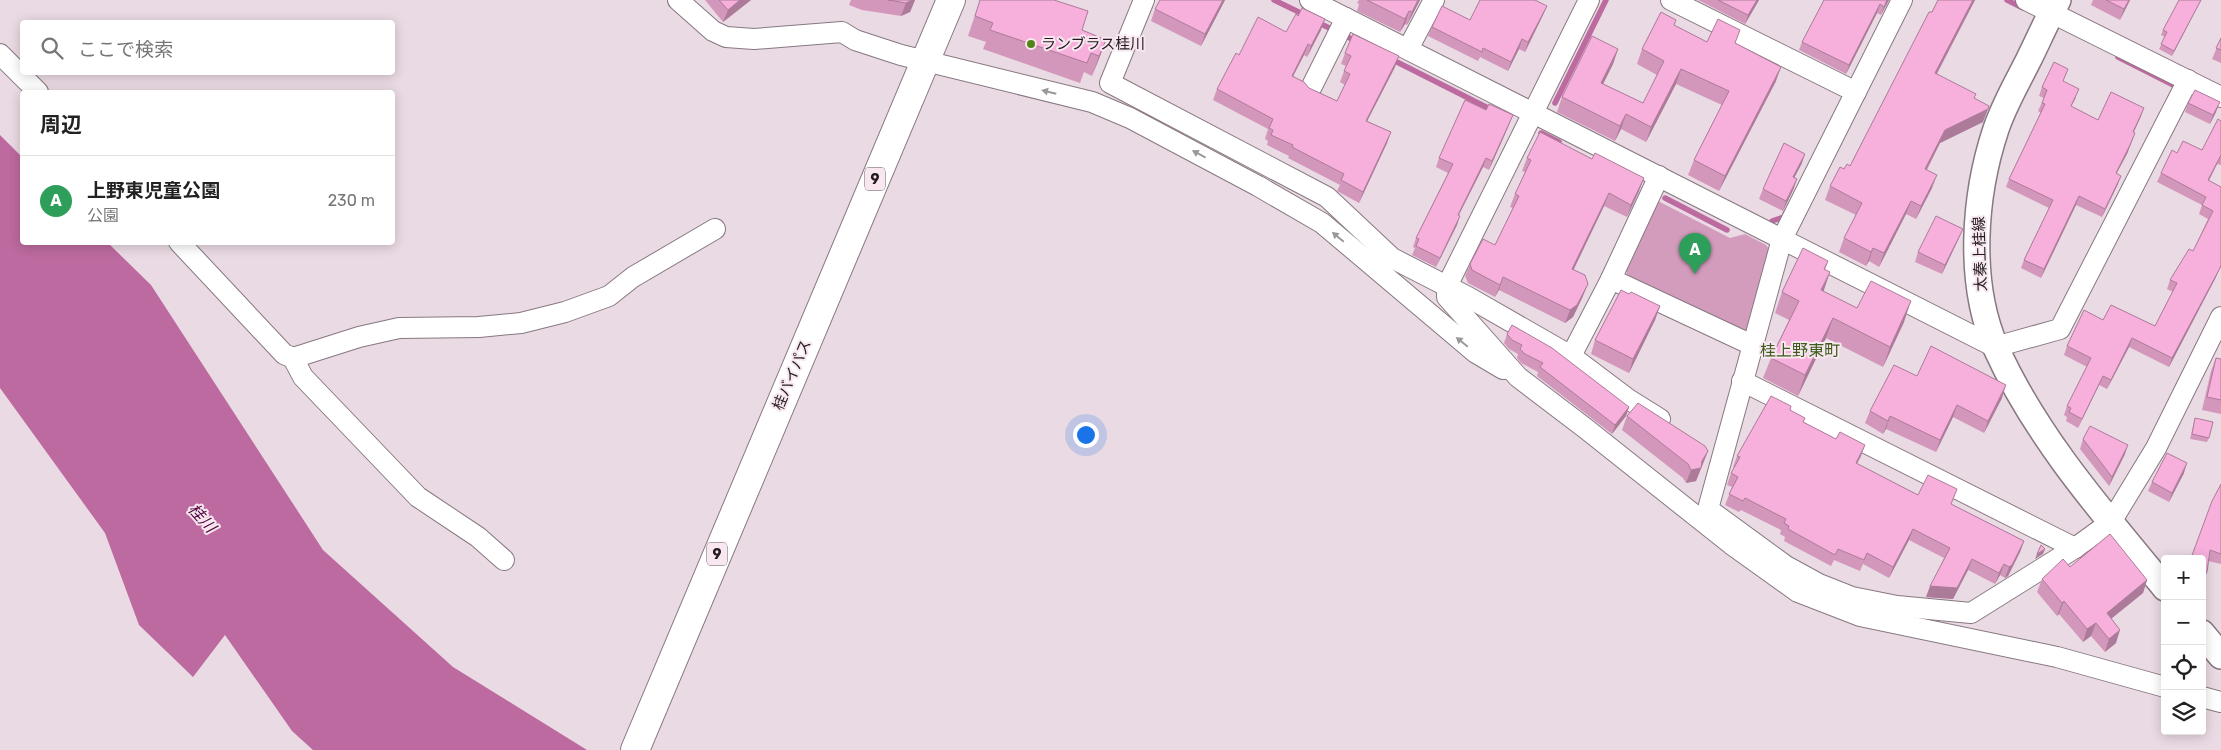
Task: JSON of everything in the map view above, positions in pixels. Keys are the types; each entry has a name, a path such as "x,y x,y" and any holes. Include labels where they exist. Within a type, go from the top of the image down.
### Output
{"highway":[{"name":"桂バイパス","path":"635,750 951,0"}],"main road":[{"name":"太秦上桂線","path":"2054,7 2004,110 1986,166 1979,211 1978,272 1983,304 1995,347 2036,420 2111,522 2161,583"},
{"path":"2206,639 2221,656"}],"street":[{"path":"679,0 713,31 726,37 754,39 842,32 855,40 924,61 1092,102 1130,118 1193,150 1322,223 1476,353 1518,377 1731,544 1798,592 1860,616 2057,657 2161,686"},
{"path":"1144,0 1110,83 1327,197 1392,258 1447,286 1571,356 1628,399 1674,428"},
{"path":"1310,0 1341,28 1408,49 1995,347 2060,329 2188,80"},
{"path":"1408,49 1434,0"},
{"path":"1518,377 1447,297 1447,286 1532,111 1589,0"},
{"path":"1671,0 1856,92"},
{"path":"1902,0 1782,238 1742,381 1713,453 1708,508 1786,566 1819,584 1852,597 1897,606 1971,613 2075,548 2111,522 2214,347 2221,317"},
{"path":"2026,0 2054,7 2221,97"},
{"path":"1311,88 1341,28"},
{"path":"0,54 20,74"},
{"path":"21,75 36,90"},
{"path":"1571,356 1611,279 1659,176"},
{"path":"293,358 359,337 399,328 479,327 513,323 564,312 609,296 632,277 715,229"},
{"path":"182,245 284,354 293,358 303,377 418,497 478,537 504,560"},
{"path":"1611,279 1752,345"},
{"path":"1742,381 2075,548"},
{"path":"2206,698 2221,702"}],"shaded area":[{"path":"1658,201 1730,238 1745,234 1766,245 1769,249 1746,337 1629,281 1625,267"}],"water":[{"name":"桂川","path":"0,135 20,155 20,245 110,245 151,285 323,550 453,667 587,750 313,750 292,731 225,635 193,677 139,625 105,533 0,388"}],"building":[{"path":"719,0 740,0 728,10"},
{"path":"888,0 912,0 906,3"},
{"path":"980,0 1054,0 1088,11 1082,30 1106,40 1099,56 1091,53 1087,63 990,30 993,23 975,16"},
{"path":"1160,0 1223,0 1205,34 1155,9"},
{"path":"1367,0 1418,0 1412,12 1409,11 1405,19"},
{"path":"1480,0 1535,0 1547,6 1528,42 1522,39 1511,62 1483,48 1482,52 1432,27 1442,6 1470,20"},
{"path":"1718,0 1757,0 1748,15"},
{"path":"1824,0 1887,0 1884,7 1880,4 1849,65 1802,42"},
{"path":"1938,0 1973,0 1935,73 1976,94 1974,98 1989,106 1988,109 1945,130 1925,169 1937,175 1921,206 1911,201 1884,253 1873,248 1871,252 1844,238 1862,203 1830,186 1840,167 1844,169 1847,164 1850,166 1929,12 1932,12"},
{"path":"2106,0 2129,0 2124,9"},
{"path":"2179,0 2201,0 2174,51 2161,44 2167,32 2163,30"},
{"path":"1302,8 1325,19 1311,46 1308,44 1292,76 1304,82 1309,88 1337,101 1350,74 1344,71 1351,56 1345,53 1353,34 1399,56 1366,121 1391,132 1363,192 1341,180 1344,174 1292,147 1293,145 1271,135 1273,130 1269,128 1273,119 1217,89 1236,53 1239,55 1258,17 1286,32 1296,14 1298,16"},
{"path":"1661,12 1676,20 1674,25 1707,42 1718,19 1740,30 1735,43 1781,67 1725,176 1694,160 1729,91 1681,69 1651,127 1626,114 1620,126 1562,97 1592,36 1618,49 1601,83 1643,103 1664,61 1642,49"},
{"path":"2221,38 2221,50 2216,48"},
{"path":"2054,62 2068,69 2063,81 2079,89 2071,106 2098,120 2111,92 2144,108 2133,132 2135,133 2130,145 2116,173 2121,176 2105,209 2079,196 2044,269 2024,260 2053,200 2009,179 2045,104 2042,103 2047,90 2042,87"},
{"path":"2195,90 2220,102 2213,115 2188,103"},
{"path":"1465,100 1486,110 1489,104 1513,115 1492,161 1486,158 1458,215 1460,216 1440,258 1416,246 1419,239 1416,238 1453,164 1439,158"},
{"path":"2218,119 2221,121 2221,155 2208,180 2221,187 2220,268 2172,358 2132,338 2111,380 2103,376 2082,419 2069,412 2071,408 2067,406 2091,358 2067,346 2084,310 2103,320 2111,305 2155,326 2177,283 2170,280 2189,249 2193,251 2213,211 2202,205 2206,197 2161,173 2172,150 2177,153 2183,141 2202,150"},
{"path":"1540,132 1592,159 1595,153 1644,178 1631,205 1609,193 1572,269 1585,275 1588,284 1577,305 1570,310 1503,277 1500,285 1472,270 1470,264 1483,239 1495,245 1519,196 1515,194 1531,160 1527,158"},
{"path":"1784,143 1805,154 1793,177 1797,179 1786,201 1763,189"},
{"path":"1936,216 1963,229 1945,265 1918,252"},
{"path":"1803,248 1828,261 1824,269 1830,272 1821,290 1857,308 1871,281 1911,301 1890,347 1833,318 1805,375 1771,358 1799,301 1782,292"},
{"path":"1621,290 1629,294 1631,292 1660,306 1633,359 1595,340"},
{"path":"1512,325 1552,348 1629,407 1615,425 1540,367 1543,363 1525,354 1520,349 1522,345 1512,340 1507,334"},
{"path":"1931,346 2006,385 1988,421 1957,405 1940,440 1890,416 1888,421 1870,411 1894,365 1917,376"},
{"path":"2216,358 2221,359 2221,400 2207,397"},
{"path":"1771,396 1791,406 1790,410 1805,418 1803,422 1836,439 1840,432 1865,445 1856,463 1918,495 1928,475 1957,489 1951,504 2024,541 2012,565 2009,567 2004,564 1999,573 1972,559 1957,588 1930,586 1950,548 1913,529 1893,567 1867,553 1864,560 1838,549 1835,555 1788,529 1789,526 1784,523 1786,519 1745,498 1743,501 1729,494 1738,477 1731,473 1740,457 1737,456"},
{"path":"1638,403 1705,446 1708,451 1702,461 1701,468 1691,470 1688,464 1627,416"},
{"path":"2195,418 2213,422 2209,438 2192,434"},
{"path":"2090,426 2128,445 2112,477 2083,439"},
{"path":"2167,453 2187,463 2172,493 2152,482"},
{"path":"2221,484 2221,554 2210,550 2207,572 2206,555 2192,555 2212,501"},
{"path":"2110,534 2147,580 2107,613 2120,630 2109,639 2096,623 2087,629 2064,601 2062,603 2042,579 2063,559 2070,567"},
{"path":"2041,545 2045,549 2037,554"}],"waterway":[{"path":"1274,0 1307,16"},
{"path":"1555,103 1606,0"},
{"path":"2007,0 2023,8"},
{"path":"1317,22 1358,42"},
{"path":"2118,57 2199,98"},
{"path":"1391,59 1494,111"},
{"path":"1541,133 1559,142"},
{"path":"1665,198 1727,230"},
{"path":"1772,221 1784,217 1786,212"}],"place":[{"name":"ランブラス桂川","path":"1031,44"},
{"name":"上野東児童公園","path":"1695,274"}],"district":[{"name":"桂上野東町","path":"1800,350"}]}
